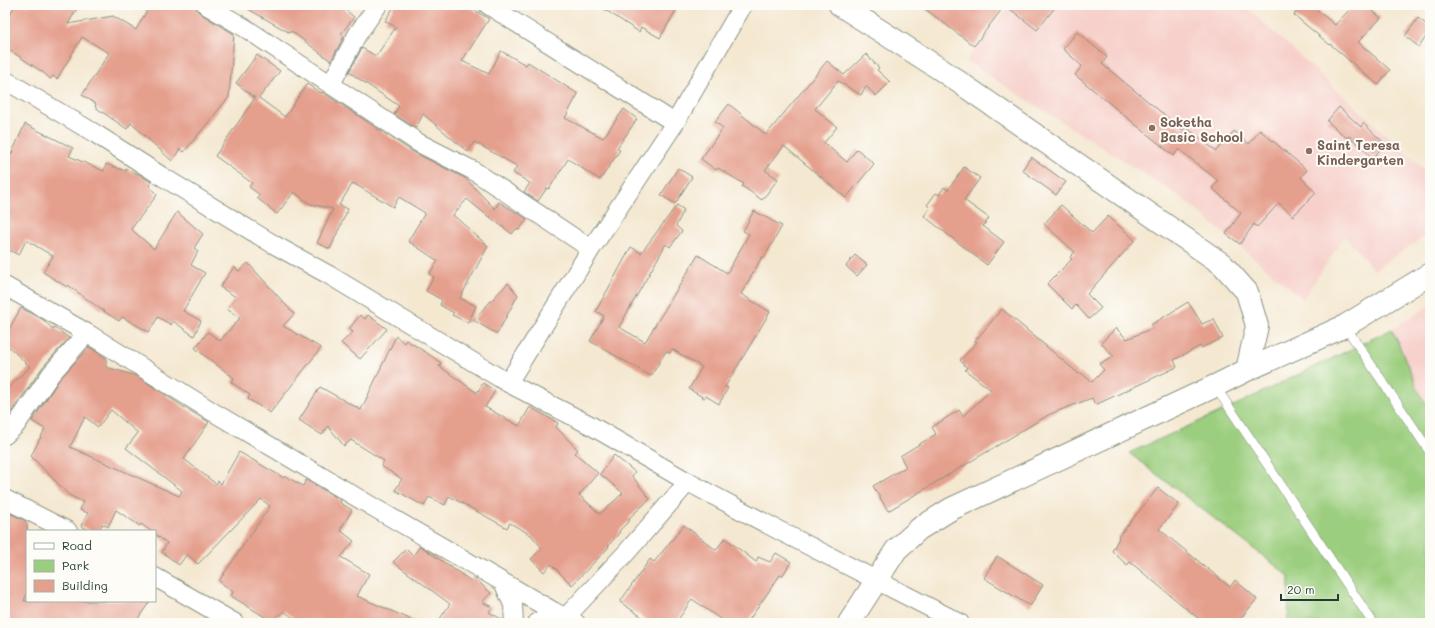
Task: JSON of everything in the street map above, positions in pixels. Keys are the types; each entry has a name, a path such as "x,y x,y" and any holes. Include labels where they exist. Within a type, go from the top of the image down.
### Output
{"street":[{"path":"206,5 251,32 419,143 474,171 591,249"},
{"path":"331,84 357,35 378,5"},
{"path":"488,5 675,123"},
{"path":"508,383 591,249 675,123 743,5"},
{"path":"840,5 940,69 1222,264 1247,292 1257,326 1247,370"},
{"path":"5,80 96,134 273,244 329,275 508,383 590,425 688,482 780,531 960,623"},
{"path":"849,623 896,550 919,529 951,509 1247,370 1345,326 1430,274"},
{"path":"5,286 87,333 213,412 565,617"},
{"path":"5,435 16,425 51,374 87,333"},
{"path":"537,623 565,617 626,553 688,482"},
{"path":"5,499 66,530"},
{"path":"156,578 235,623"},
{"path":"503,582 513,605 514,623"}],"lane":[{"path":"1345,326 1430,452"},
{"path":"1215,386 1373,623"}],"shaded area":[{"path":"1011,5 1244,5 1430,175 1430,233 1374,270 1345,236 1303,299 1179,196 966,61"},
{"path":"1430,305 1430,409 1421,396 1392,329"}],"green space":[{"path":"1392,329 1421,396 1430,409 1430,623 1288,623 1289,576 1129,453 1240,403"}],"building":[{"path":"15,5 79,5 68,24 113,16 136,30 150,5 196,5 197,10 201,14 234,34 229,97 184,152 180,149 172,161 131,123 127,129 95,107 96,104 82,95 109,53 82,37 57,79 53,76 50,79 44,73 5,47 5,23"},
{"path":"241,5 340,5 354,17 341,34 344,36 331,61 291,31 290,33"},
{"path":"395,5 466,5 489,19 462,61 489,74 501,51 526,65 528,62 578,94 565,118 603,138 624,109 637,119 617,148 620,150 600,180 568,159 549,189 547,188 538,201 524,192 530,183 513,173 517,166 474,142 468,152 423,114 416,128 394,114 399,106 349,72 362,48 376,56 396,27 385,21"},
{"path":"598,5 679,5 660,38 641,27 639,32"},
{"path":"920,5 963,5 971,11 976,5 1005,5 974,46"},
{"path":"1005,5 1057,5 1037,30"},
{"path":"1302,5 1311,5 1335,25 1354,5 1366,5 1381,18 1358,42 1390,70 1378,85 1294,15"},
{"path":"1418,18 1430,27 1430,31 1419,47 1405,36"},
{"path":"1077,32 1107,57 1102,64 1183,130 1186,127 1216,151 1234,131 1249,144 1260,130 1307,170 1301,177 1316,193 1293,216 1279,203 1257,227 1254,224 1240,244 1226,234 1241,213 1212,188 1218,181 1179,149 1174,156 1075,75 1082,66 1063,49"},
{"path":"866,54 879,68 877,70 890,82 876,96 866,86 861,95 838,81 815,109 837,127 824,143 847,162 857,149 874,164 846,198 784,146 765,170 778,179 762,200 742,186 744,184 718,168 716,170 701,159 723,128 715,122 729,104 766,135 827,61 844,75"},
{"path":"257,55 280,71 259,98 285,117 307,84 321,93 322,92 413,152 465,178 495,209 499,202 527,219 519,230 516,229 512,234 490,217 491,215 489,217 467,199 453,215 488,246 460,298 476,306 468,323 452,315 454,313 440,305 442,300 426,291 434,277 429,274 438,261 408,241 425,213 399,197 393,207 353,183 339,205 348,209 330,249 317,243 333,209 310,204 294,192 277,214 257,198 260,195 249,187 252,183 215,156 255,98 236,83"},
{"path":"1339,107 1361,127 1363,123 1385,144 1373,158 1349,136 1347,138 1327,121"},
{"path":"25,124 73,148 69,156 104,171 106,164 126,171 126,169 151,182 149,186 157,195 131,229 154,249 177,212 203,234 194,248 198,251 191,265 205,273 183,311 201,321 194,336 173,321 171,325 158,317 149,332 122,317 119,321 68,285 67,287 43,272 53,256 26,240 19,255 5,248 5,168"},
{"path":"1031,157 1066,182 1056,195 1022,170"},
{"path":"964,167 980,178 964,200 989,218 983,226 1004,242 987,265 924,216 930,208 927,205 936,193 939,195 944,187 948,190"},
{"path":"678,168 692,177 675,204 661,195"},
{"path":"677,205 684,210 676,226 682,231 670,247 666,244 619,327 645,342 698,255 727,273 749,234 743,231 754,211 782,226 741,294 770,312 725,387 728,388 719,404 706,396 704,398 689,389 702,367 672,349 670,353 666,351 651,376 590,341 604,316 596,311 631,247 641,253"},
{"path":"1061,205 1092,233 1108,216 1135,240 1087,294 1101,308 1089,319 1076,305 1072,309 1047,284 1072,259 1070,257 1075,252 1044,224"},
{"path":"855,255 867,265 857,276 846,266"},
{"path":"248,263 294,314 283,326 321,348 270,413 248,399 250,395 231,382 234,378 195,348 208,332 220,341 240,318 227,309 236,297 220,287 234,267 239,271"},
{"path":"508,283 518,295 497,334 473,320"},
{"path":"1188,302 1202,324 1214,319 1223,338 1201,348 1200,346 1174,360 1177,367 1095,405 1092,398 1050,414 888,511 873,486 906,467 900,456 936,434 932,427 959,410 963,416 991,390 965,370 967,368 960,360 977,342 975,341 1002,309 1079,374 1081,373 1092,382 1104,370 1099,364 1114,357 1101,343 1116,328 1127,339 1153,328 1151,325"},
{"path":"21,308 42,319 53,329 54,327 69,338 42,368 5,421 5,391 30,367 5,343 5,336"},
{"path":"360,315 365,319 368,315 387,329 360,359 341,343 353,332 349,329"},
{"path":"396,336 404,343 406,340 427,353 441,363 439,366 477,393 483,383 495,391 485,407 519,426 530,407 558,423 556,427 578,450 575,453 598,473 579,495 600,514 623,493 600,474 614,455 635,472 632,476 650,499 629,518 630,520 619,531 620,532 608,546 609,547 572,585 551,564 544,572 531,559 542,548 531,535 510,523 507,528 449,496 445,505 429,497 424,506 395,490 402,479 381,466 384,461 351,440 344,446 328,426 322,435 299,420 320,387 361,410"},
{"path":"89,347 106,358 106,367 137,376 209,422 184,459 216,484 218,481 221,484 239,452 284,478 285,476 303,486 306,480 341,500 340,503 352,510 340,530 354,541 341,557 369,574 357,596 419,623 300,623 284,611 280,616 278,614 273,622 231,596 233,592 219,581 270,506 261,499 198,564 187,554 179,565 162,552 167,543 156,535 156,530 150,530 141,524 140,526 116,510 108,527 102,524 99,530 89,530 81,526 88,513 80,510 83,502 69,495 31,456 45,429 32,421 59,380","holes":["111,410 138,433 126,448 182,491 179,496 70,447 85,417 98,427"]},
{"path":"1158,488 1179,504 1159,529 1230,587 1235,580 1257,599 1237,623 1204,623 1130,562 1127,565 1112,551 1119,538 1118,537"},
{"path":"5,511 24,520 27,524 26,596 24,601 149,602 135,623 5,623"},
{"path":"684,525 716,550 725,538 756,562 758,557 770,562 776,553 791,562 782,576 780,575 747,623 726,623 692,599 676,623 651,623 620,602 650,559 654,562"},
{"path":"420,546 471,581 474,577 491,593 482,602 492,607 489,612 503,620 503,623 437,623 450,604 393,562 406,549 413,556"},
{"path":"997,556 1043,585 1030,606 984,578"}],"place":[{"name":"Soketha Basic School","path":"1152,128"},
{"name":"Saint Teresa Kindergarten","path":"1309,151"}]}
